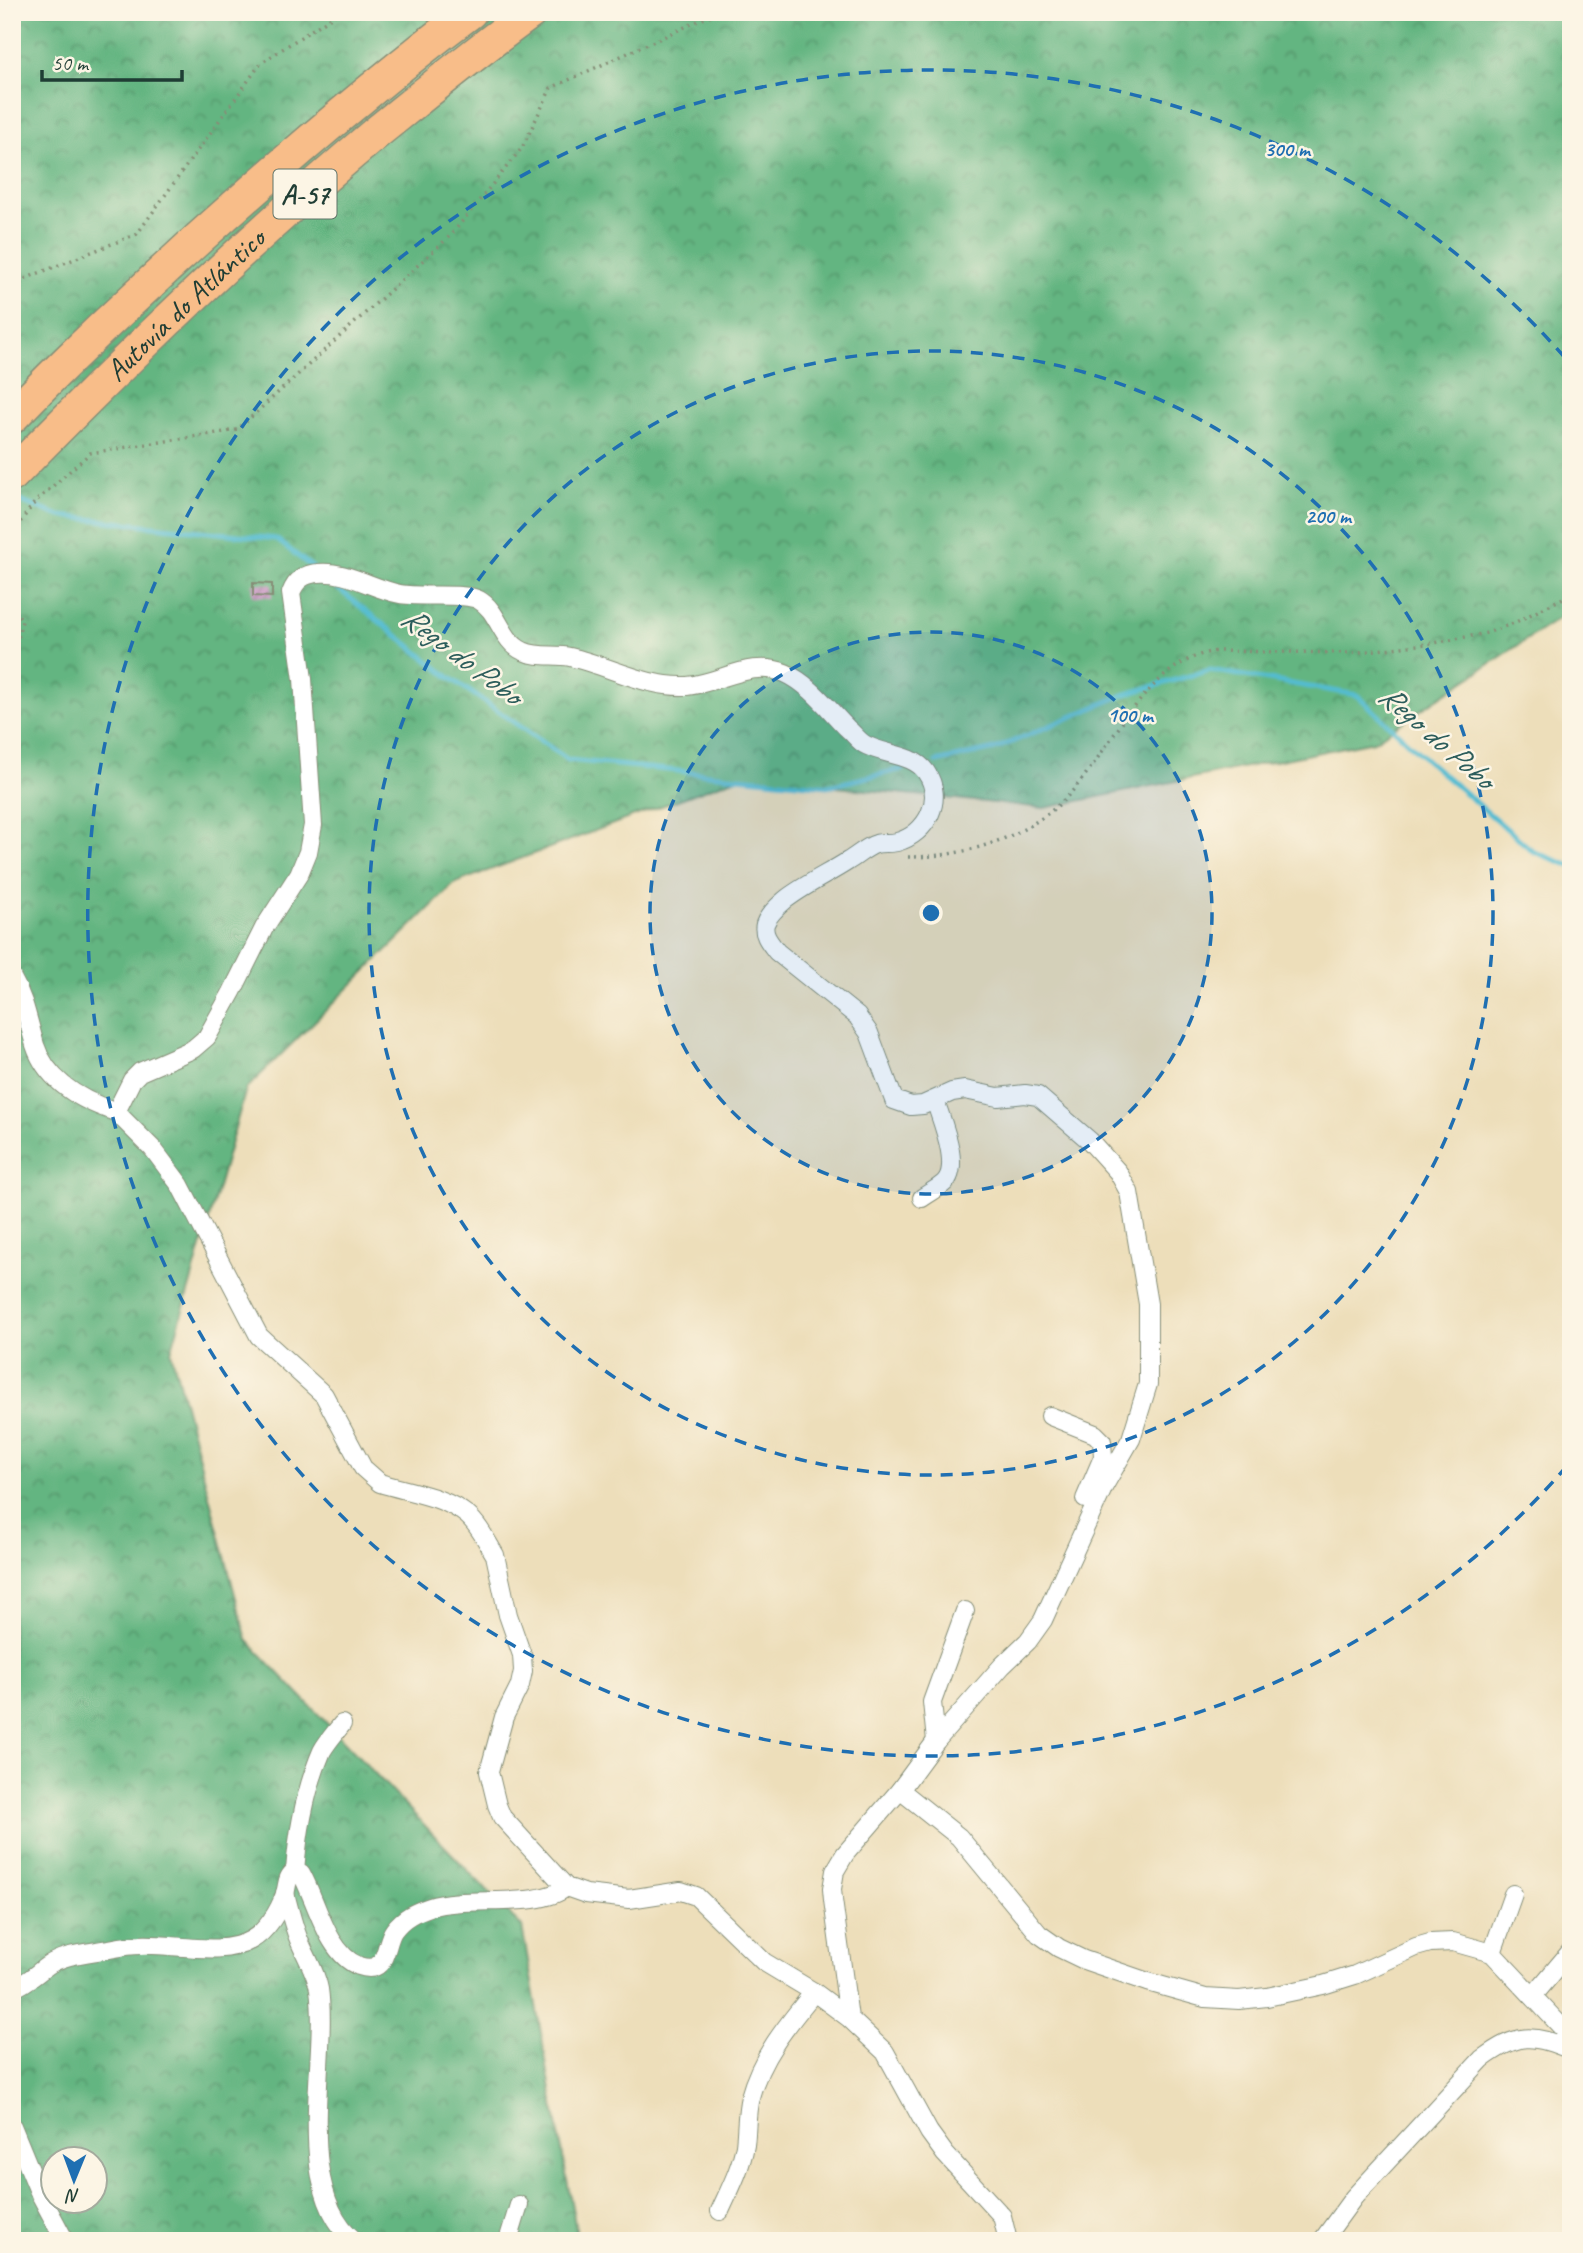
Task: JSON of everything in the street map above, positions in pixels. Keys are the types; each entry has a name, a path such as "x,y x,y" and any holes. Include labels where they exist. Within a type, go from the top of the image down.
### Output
{"highway":[{"name":"Autovía do Atlántico","path":"12,417 52,375 269,175 360,98 470,12"},
{"name":"Autovía do Atlántico","path":"12,475 208,280 418,99 531,12"}],"street":[{"path":"116,1112 132,1080 140,1072 193,1049 207,1037 264,928 299,874 308,852 313,825 303,679 291,593 296,582 305,576 319,573 353,579 400,594 422,597 472,597 482,601 502,632 523,652 568,657 650,683 691,685 740,671 765,668 784,673 800,681 863,744 917,763 926,772 934,796 933,806 921,828 896,843 875,845 787,899 771,914 764,932 777,952 857,1016 869,1033 894,1101 911,1106 923,1105 952,1092 965,1090 998,1097 1025,1094 1038,1096 1090,1141 1118,1172 1129,1192 1148,1304 1148,1384 1130,1439 1104,1486 1043,1620 1028,1641 1002,1666 936,1741 900,1790 845,1854 835,1871 833,1900 849,2018"},
{"path":"12,978 27,1010 36,1046 49,1070 72,1093 93,1105 116,1112 153,1149 180,1185 260,1336 324,1395 369,1476 380,1483 455,1507 468,1515 491,1547 508,1615 522,1655 523,1671 520,1685 504,1717 489,1772 502,1817 566,1887 586,1894 629,1899 688,1892 708,1906 764,1962 814,1992 849,2018 885,2052 929,2132 1002,2216 1008,2241"},
{"path":"922,1198 945,1182 951,1173 951,1156 935,1100"},
{"path":"1050,1416 1096,1434 1102,1441 1104,1450 1069,1536 1064,1576"},
{"path":"936,1741 932,1702 965,1611"},
{"path":"12,1989 28,1983 49,1964 69,1956 140,1945 234,1947 261,1934 285,1893 288,1878 295,1871 297,1844 314,1773 323,1749 342,1724"},
{"path":"900,1790 959,1837 1039,1934 1059,1948 1084,1960 1185,1993 1205,1998 1239,2000 1267,1997 1355,1975 1430,1943 1452,1942 1492,1952 1571,2037"},
{"path":"295,1871 300,1873 307,1885 317,1914 337,1946 351,1961 372,1967 386,1956 392,1933 402,1920 416,1912 435,1905 458,1902 559,1894 566,1887"},
{"path":"285,1893 297,1936 318,1984 322,2015 317,2071 317,2142 324,2191 335,2220 355,2241"},
{"path":"1492,1952 1513,1895"},
{"path":"1533,1996 1571,1951"},
{"path":"720,2211 739,2169 745,2145 750,2096 764,2061 814,1992"},
{"path":"1322,2241 1363,2187 1482,2059 1513,2040 1537,2037 1571,2050"},
{"path":"12,2126 40,2194 65,2241"},
{"path":"508,2241 519,2205"}],"path":[{"path":"12,295 24,279 137,234 261,63 339,12"},
{"path":"12,534 35,502 90,453 237,430 451,235 522,148 551,88 718,12"},
{"path":"905,858 991,845 1022,831 1049,812 1074,788 1125,718 1160,681 1184,661 1201,653 1352,653 1434,643 1487,633 1514,623 1571,594"},
{"path":"12,604 22,621 12,667"}],"green space":[{"path":"12,12 1571,12 1571,610 1374,741 1044,808 739,777 455,883 246,1089 171,1352 247,1640 522,1927 578,2241 12,2241"}],"building":[{"path":"253,583 272,584 272,597 253,596"}],"waterway":[{"name":"Rego do Pobo","path":"12,498 60,516 276,539 313,568"},
{"name":"Rego do Pobo","path":"326,579 449,677 568,760 829,786 903,769"},
{"name":"Rego do Pobo","path":"936,762 995,749 1123,695 1210,670 1357,695 1431,764 1534,852 1571,866"}]}
